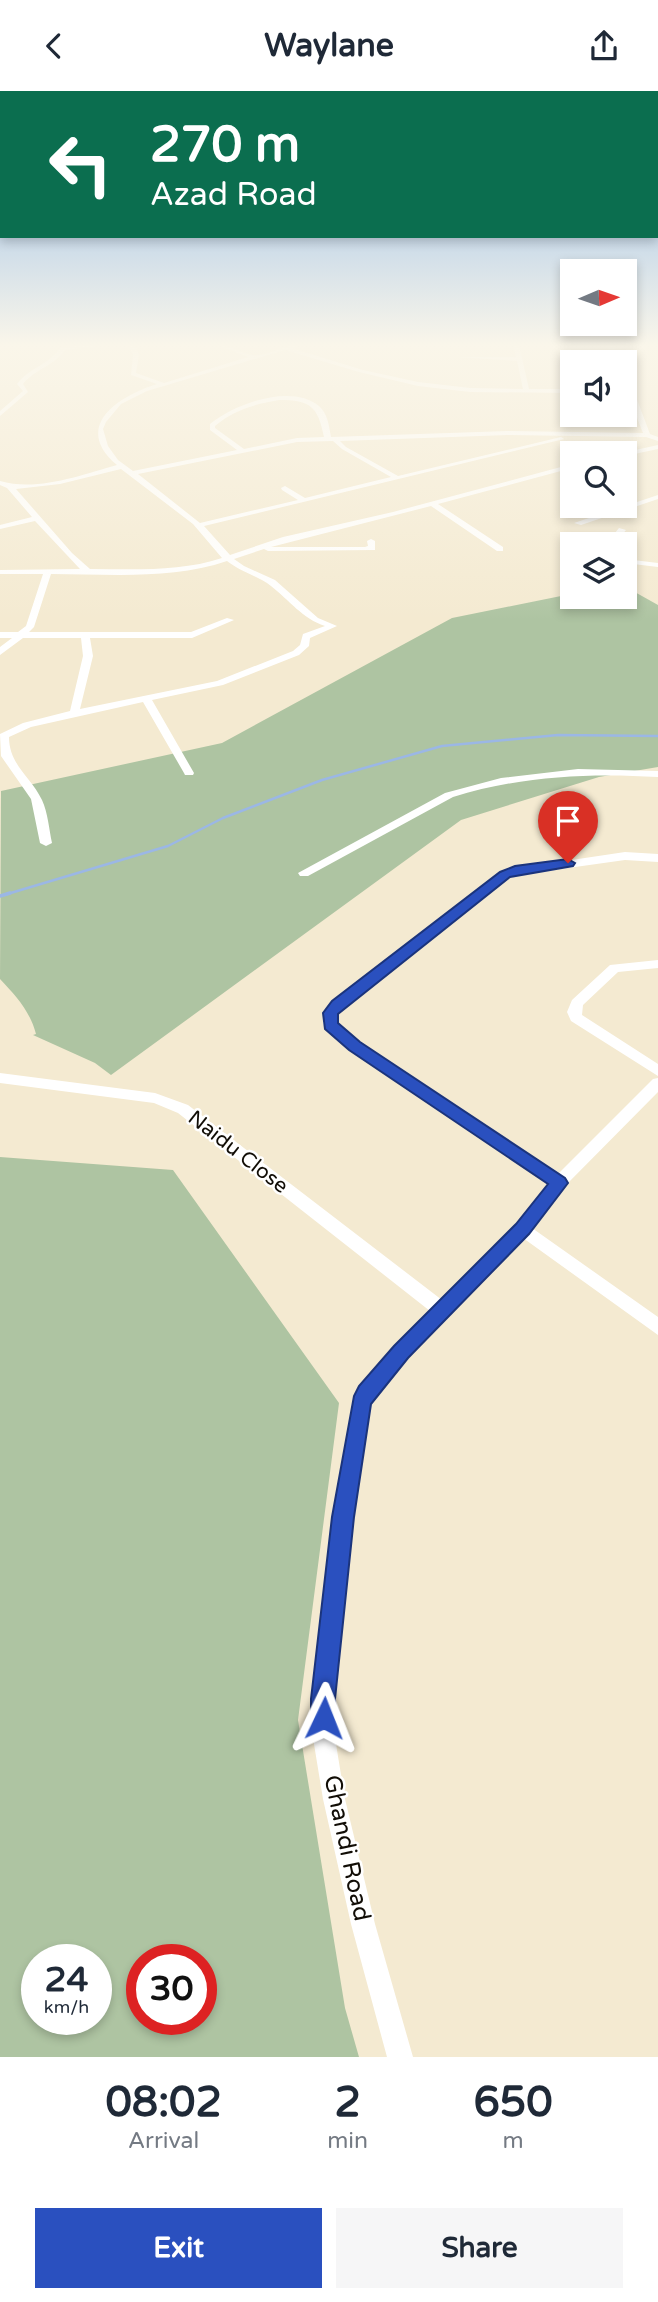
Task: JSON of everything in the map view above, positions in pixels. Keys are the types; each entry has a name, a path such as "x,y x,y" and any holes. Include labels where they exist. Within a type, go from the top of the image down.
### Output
{"street":[{"path":"46,843 36,799 5,761 5,732 74,713 220,683 296,653 304,646 306,636 333,626 315,620 272,582 230,560 200,525 116,461 105,446 102,437"},
{"path":"222,437 243,451"},
{"path":"133,473 297,440 375,437"},
{"path":"200,525 573,437"},
{"path":"331,438 395,477"},
{"path":"637,451 658,447"},
{"path":"12,488 55,482 124,466"},
{"path":"0,572 184,570 230,560 286,539 560,469"},
{"path":"0,482 12,488 88,572"},
{"path":"285,488 305,501"},
{"path":"578,523 658,497"},
{"path":"431,503 500,549"},
{"path":"0,527 38,518"},
{"path":"256,549 365,549 372,548 371,541"},
{"path":"637,562 658,565"},
{"path":"0,652 23,635 33,620 48,572"},
{"path":"0,635 192,635 230,620"},
{"path":"74,713 88,656 85,634"},
{"path":"146,698 189,773"},
{"path":"304,873 449,795 474,786 539,774 581,771 658,774"},
{"path":"559,1183 354,1046 330,1025 329,1018 337,1005 508,873 625,856 658,858"},
{"path":"658,964 615,968 577,1003 574,1013 576,1018 658,1071"},
{"name":"Naidu Close","path":"0,1078 155,1098 183,1109 441,1310"},
{"name":"Ghandi Road","path":"400,2057 363,1924 334,1799 324,1738 323,1699 343,1517 361,1403 366,1392 441,1310 522,1229 559,1183 658,1083"},
{"path":"522,1229 658,1327"}],"green space":[{"path":"637,593 658,605 658,767 599,777 461,820 111,1075 95,1063 33,1035 36,1034 26,1011 0,979 1,791 222,743 452,618 560,596 560,609 637,609"},
{"path":"0,1157 173,1170 339,1403 298,1720 345,2008 359,2057 0,2057"}],"waterway":[{"path":"4,895 168,846 223,818 322,780 442,746 558,735 658,736"},
{"path":"0,896 10,893"}],"route":[{"path":"324,1718 323,1699 343,1517 361,1403 366,1392 401,1352 522,1229 559,1183 354,1046 330,1025 329,1018 337,1005 505,874 568,863"}]}
